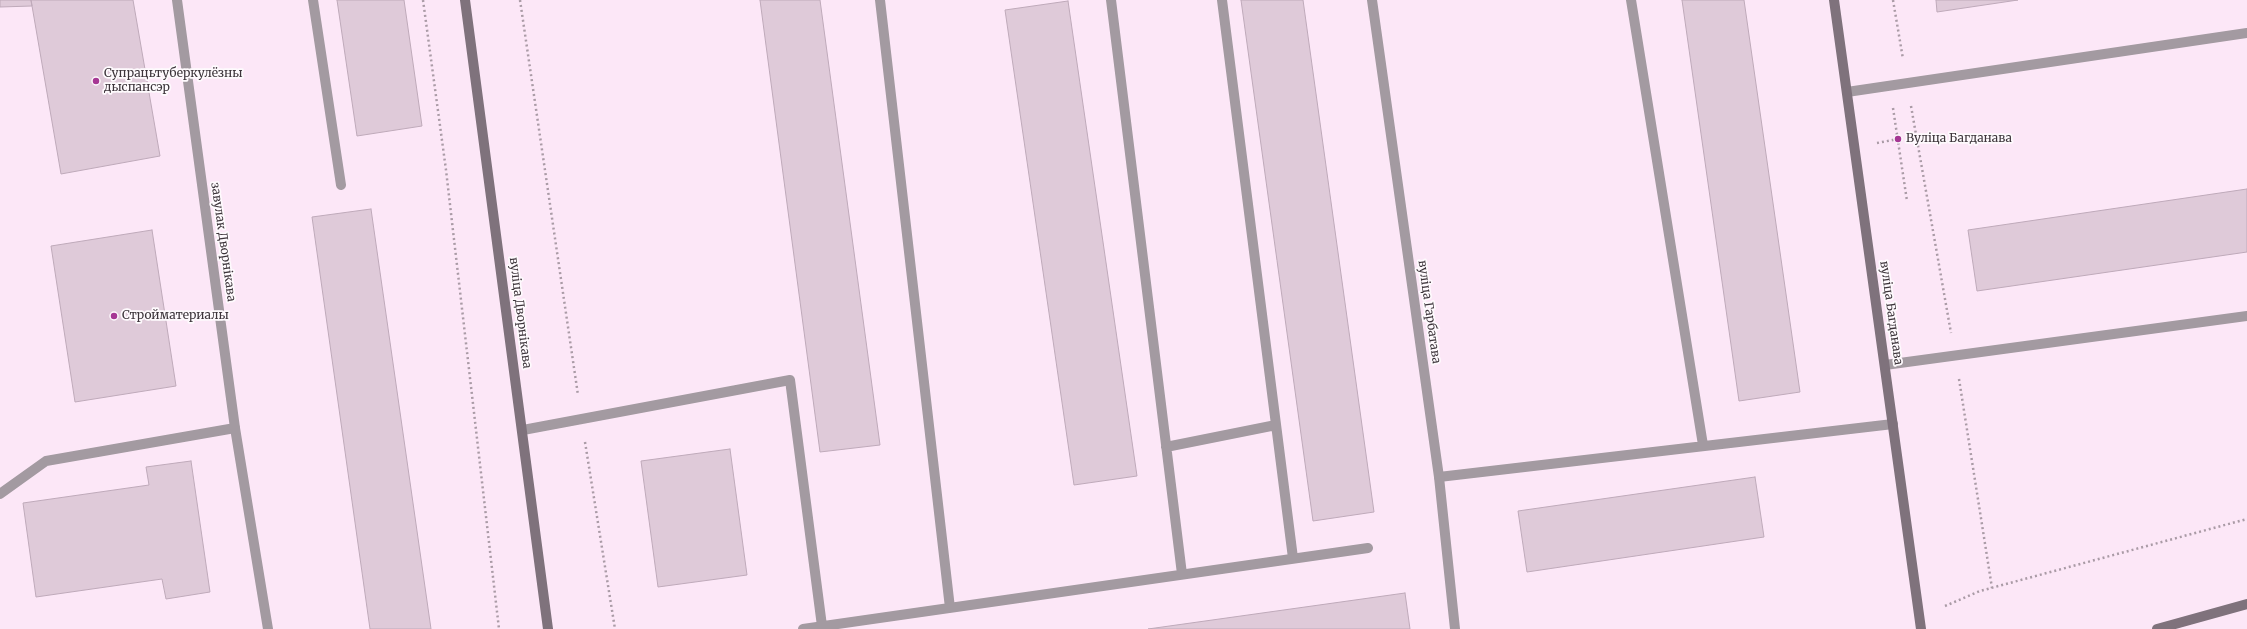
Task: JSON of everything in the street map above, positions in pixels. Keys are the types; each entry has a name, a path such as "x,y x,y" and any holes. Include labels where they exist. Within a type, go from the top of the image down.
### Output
{"street":[{"name":"завулак Дворнікава","path":"177,0 235,428 268,629"},
{"path":"313,0 340,185"},
{"name":"вуліца Дворнікава","path":"465,0 523,430 548,629"},
{"path":"880,0 950,608"},
{"path":"1111,0 1182,574"},
{"path":"1222,0 1293,558"},
{"name":"вуліца Гарбатава","path":"1372,0 1439,477 1456,629"},
{"path":"1631,0 1703,445"},
{"name":"вуліца Багданава","path":"1834,0 1921,629"},
{"path":"1847,92 2247,33"},
{"path":"1885,365 2247,316"},
{"path":"523,430 790,380 822,626"},
{"path":"1439,477 1893,424"},
{"path":"1166,447 1276,425"},
{"path":"0,494 46,461 235,428"},
{"path":"803,629 1368,548"},
{"path":"2157,629 2247,604"}],"path":[{"path":"423,0 446,170 498,629"},
{"path":"520,0 581,419 615,629"},
{"path":"1893,0 1955,356 1992,588"},
{"path":"1890,85 1907,201"},
{"path":"1945,606 1992,588 2247,518"}],"building":[{"path":"0,0 31,0 32,6 0,7"},
{"name":"Супрацьтуберкулёзны дыспансэр","path":"31,0 133,0 160,156 61,174"},
{"path":"337,0 404,0 422,126 357,136"},
{"path":"760,0 820,0 880,445 820,452"},
{"path":"1241,0 1303,0 1374,512 1313,521"},
{"path":"1682,0 1744,0 1800,392 1739,401"},
{"path":"1936,0 2018,0 1937,12"},
{"path":"1068,1 1137,476 1074,485 1005,10"},
{"path":"2247,189 2247,252 1977,291 1968,230"},
{"path":"371,209 431,629 370,629 312,217"},
{"name":"Стройматериалы","path":"152,230 176,386 75,402 51,246"},
{"path":"730,449 747,575 658,587 641,461"},
{"path":"191,461 210,592 166,599 162,579 36,597 23,503 149,485 146,467"},
{"path":"1755,477 1764,537 1527,572 1518,511"},
{"path":"1405,593 1410,629 1148,629"}],"place":[{"name":"Супрацьтуберкулёзны дыспансэр","path":"96,81"},
{"name":"Вуліца Багданава","path":"1898,139"},
{"name":"Стройматериалы","path":"114,316"}]}
